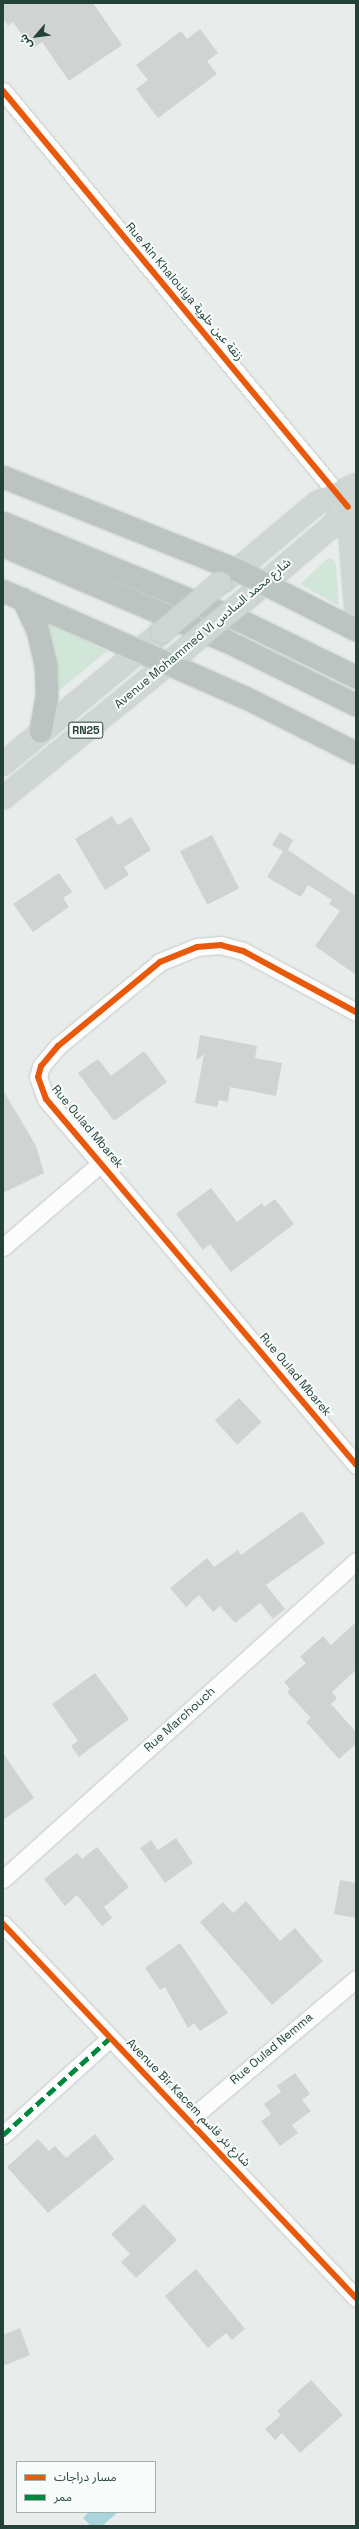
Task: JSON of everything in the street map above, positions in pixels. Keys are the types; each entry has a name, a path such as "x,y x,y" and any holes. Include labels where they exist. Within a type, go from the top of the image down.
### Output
{"highway":[{"path":"3,477 237,570 266,583 356,630"},
{"path":"3,523 241,621 356,677"},
{"path":"3,546 226,641 356,705"},
{"path":"13,595 141,650 177,656 356,753"},
{"path":"13,595 38,631 46,664 47,696 41,731"}],"main road":[{"name":"RN25","path":"3,764 237,570 308,509 346,497 356,485"},
{"path":"346,497 353,546 356,606"},
{"name":"Avenue Mohammed VI شارع محمد السادس","path":"3,798 327,532 346,497"}],"street":[{"name":"Rue Ain Khalouiya زنقة عين خلوية","path":"3,91 346,497"},
{"name":"Rue Oulad Mbarek","path":"356,1012 243,951 221,945 197,947 160,962 58,1046 41,1066 38,1077 46,1099 102,1162 356,1465"},
{"name":"Rue Oulad Mbarek","path":"3,1247 102,1162"},
{"name":"Rue Marchouch","path":"3,1879 356,1561"},
{"name":"Avenue Bir Kacem شارع بئر قاسم","path":"3,1924 356,2298"},
{"name":"Rue Oulad Nemma","path":"189,2120 356,1979"},
{"path":"3,2135 110,2038"}],"green space":[{"path":"332,558 336,564 339,606 300,584 327,559"},
{"path":"45,622 107,651 56,693"}],"water":[{"path":"88,2513 117,2513 102,2526 91,2526 83,2518"}],"building":[{"path":"3,3 93,3 122,45 69,81 42,42 32,49 13,22 8,26 3,18"},
{"path":"200,29 218,53 207,61 217,74 158,118 136,89 148,80 136,65 181,31 187,39"},
{"path":"112,816 118,825 131,817 151,850 124,867 129,875 105,890 75,839"},
{"path":"280,832 293,840 288,850 356,896 356,975 315,946 340,911 329,904 332,900 308,885 301,897 267,877 283,851 272,845"},
{"path":"212,835 239,888 207,905 180,851"},
{"path":"59,873 72,892 63,898 69,907 33,932 13,904"},
{"path":"200,1035 257,1046 255,1058 282,1063 276,1096 230,1087 228,1102 219,1100 217,1107 195,1103 204,1054 196,1061"},
{"path":"144,1051 167,1082 114,1121 78,1073 98,1059 111,1076"},
{"path":"3,1090 36,1146 44,1173 3,1193"},
{"path":"211,1188 237,1222 262,1203 264,1207 275,1199 294,1224 231,1272 210,1244 203,1250 176,1214"},
{"path":"239,1398 262,1422 237,1445 215,1421"},
{"path":"302,1511 325,1543 266,1585 285,1609 273,1619 260,1603 235,1623 220,1606 213,1612 199,1595 186,1607 170,1588 207,1558 214,1567 238,1550 241,1555"},
{"path":"356,1622 356,1670 332,1692 337,1698 331,1704 356,1732 356,1744 339,1759 306,1722 311,1718 287,1692 290,1689 284,1682 306,1663 300,1657 323,1636 331,1645"},
{"path":"95,1673 129,1719 79,1757 71,1746 78,1741 52,1704"},
{"path":"3,1753 34,1798 3,1820"},
{"path":"176,1838 193,1863 165,1883 140,1848 151,1840 158,1850"},
{"path":"97,1847 129,1887 104,1907 112,1918 102,1926 77,1895 65,1906 44,1879 77,1853 82,1859"},
{"path":"340,1880 356,1883 356,1918 334,1914"},
{"path":"246,1901 280,1941 295,1928 323,1961 272,2005 200,1922 223,1902 233,1913"},
{"path":"180,1943 228,2013 200,2031 194,2023 188,2028 165,1987 160,1990 145,1968"},
{"path":"295,2073 310,2094 302,2100 311,2111 292,2125 298,2133 280,2146 261,2121 271,2114 264,2104 281,2092 277,2086"},
{"path":"95,2134 114,2159 48,2213 7,2167 38,2139 49,2151 55,2146 66,2158"},
{"path":"144,2204 177,2240 136,2278 121,2262 130,2254 111,2234"},
{"path":"196,2269 245,2329 232,2340 226,2333 208,2348 165,2296"},
{"path":"20,2328 30,2355 3,2366 3,2335"},
{"path":"311,2380 343,2415 300,2453 282,2433 275,2440 265,2429 281,2415 277,2411"}],"marked path":[{"path":"3,2135 110,2038"}],"cycle path":[{"path":"3,91 348,507"},
{"path":"356,1012 243,951 221,945 197,947 160,962 58,1046 41,1066 38,1077 46,1099 356,1465"},
{"path":"3,1924 356,2298"}]}
